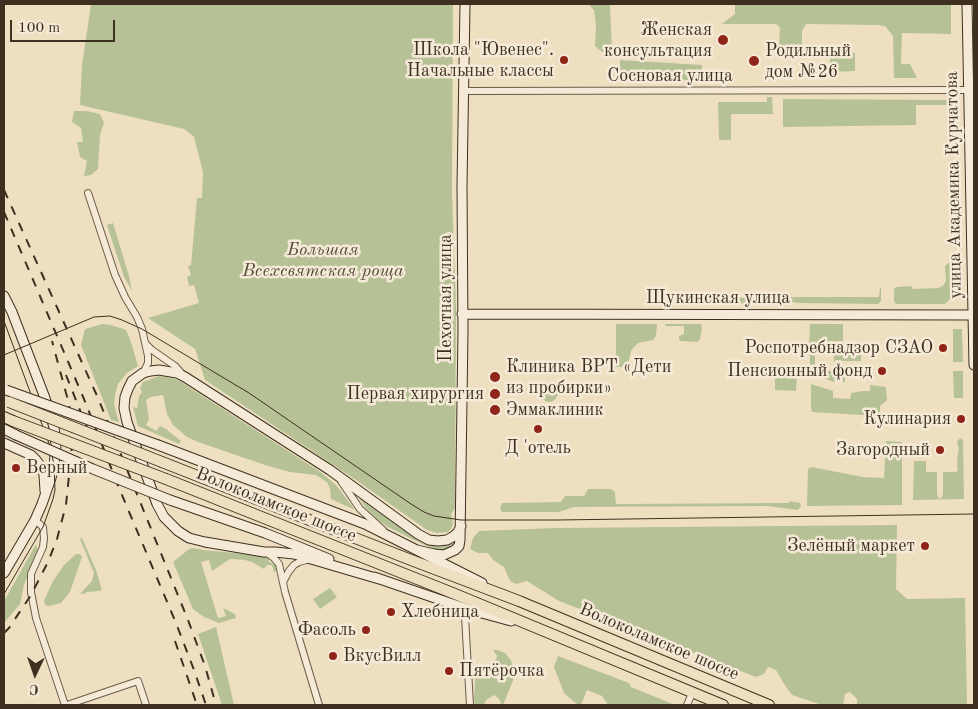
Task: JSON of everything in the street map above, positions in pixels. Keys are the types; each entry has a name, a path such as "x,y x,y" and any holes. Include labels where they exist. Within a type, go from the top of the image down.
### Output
{"main road":[{"name":"Пехотная улица","path":"417,550 444,555 455,550 459,546 460,540 465,4"},
{"name":"улица Академика Курчатова","path":"967,4 974,365"},
{"path":"4,296 45,398 55,436 56,451 54,466 45,496 35,520 4,573"},
{"name":"Щукинская улица","path":"462,314 974,315"},
{"path":"380,579 287,553 264,552 205,542 189,538 178,532 164,516 157,504 127,422 124,408 125,397 132,381 143,373 151,371 169,370 185,377 330,470 429,540 447,540 458,532 460,526"},
{"name":"Волоколамское шоссе","path":"6,395 158,446 356,521 509,596"},
{"name":"Волоколамское шоссе","path":"6,395 162,462 411,560 509,596 769,705"},
{"name":"Волоколамское шоссе","path":"8,419 166,479 455,594 722,705"},
{"name":"Волоколамское шоссе","path":"4,429 93,469 170,500 265,533 380,579 467,609 534,628"},
{"path":"31,456 46,452 53,446 55,436"},
{"path":"4,444 31,456 39,464 44,474 45,496"},
{"path":"694,694 716,705"}],"street":[{"name":"Сосновая улица","path":"463,91 968,90"},
{"path":"88,193 115,275 138,321 145,343 148,363 143,373"},
{"path":"145,343 175,366 185,377"},
{"path":"330,470 344,485 360,509 389,536"},
{"path":"35,520 43,527 44,538 43,547 32,574 31,592 36,618 66,705 138,681 146,705"},
{"path":"264,552 277,561 319,705"},
{"path":"283,583 294,565 312,559"},
{"path":"467,609 466,634 470,705"},
{"path":"687,705 694,694"}],"green space":[{"name":"Большая Всехсвятская роща","path":"91,4 453,4 452,194 456,307 455,508 451,514 453,524 448,532 437,533 427,530 356,480 205,380 195,349 148,318 199,303 194,285 189,286 187,277 191,275 188,266 191,265 197,198 202,198 203,172 194,137 184,129 80,105 82,65"},
{"path":"588,4 610,4 612,53 602,52 595,46 596,26 594,10"},
{"path":"735,4 951,4 951,34 902,33 901,64 910,64 917,78 894,78 893,36 885,26 806,24 802,31 802,50 799,55 781,56 779,50 780,28 776,24 722,24 735,14"},
{"path":"830,53 855,53 855,71 830,72"},
{"path":"620,60 702,65 702,80 620,80"},
{"path":"767,97 772,97 773,114 731,114 731,140 719,140 718,102 767,102"},
{"path":"783,99 948,100 948,105 916,105 916,125 783,127"},
{"path":"74,111 100,114 104,123 100,135 98,169 91,175 84,176 87,161 80,157 77,142 83,142 81,128 72,122"},
{"path":"113,223 132,291 124,277 107,225"},
{"path":"961,252 962,287 945,304 896,304 894,301 894,289 896,287 911,286 913,289 943,286 946,281 945,266"},
{"path":"880,287 881,301 878,304 798,303 792,302 788,297 879,297"},
{"path":"782,297 781,301 777,303 730,304 727,301 727,298"},
{"path":"102,324 126,330 138,366 127,373 118,384 114,404 119,422 111,420 81,345 85,329"},
{"path":"616,324 657,324 656,336 653,340 638,343 631,351 628,365 621,367 616,367"},
{"path":"665,324 701,324 700,339 697,342 681,341 679,336 684,334 684,326 666,326"},
{"path":"810,324 843,324 843,341 837,341 837,355 861,355 861,361 834,363 833,341 819,342 819,349 809,349"},
{"path":"953,329 962,329 963,362 953,362"},
{"path":"810,353 815,353 815,373 835,371 835,379 845,377 845,382 834,382 812,374 810,372"},
{"path":"953,371 963,371 963,398 954,398"},
{"path":"775,373 797,373 796,391 775,390"},
{"path":"159,376 181,382 319,471 336,485 355,510 331,499 330,488 327,482 316,475 290,472 268,466 187,437 173,425 167,414 163,395 146,400 149,419 146,425 156,431 160,426 166,429 181,441 179,444 138,426 133,407 137,408 139,396 142,392 140,388 143,382"},
{"path":"549,384 557,389 558,393 553,401 549,402 541,397 540,393 545,385"},
{"path":"811,384 833,391 833,398 850,399 851,393 870,391 870,385 886,387 887,400 880,406 880,416 812,412"},
{"path":"960,438 963,440 964,499 913,500 914,461 926,461 926,472 937,472 937,495 941,499 943,494 943,472 956,472 958,470 959,449 957,442"},
{"path":"886,441 902,442 902,505 807,506 808,469 811,467 863,477 884,478"},
{"path":"588,489 611,489 615,492 616,504 789,503 789,501 800,503 801,506 798,510 768,506 574,507 559,512 502,512 500,508 502,503 561,502 565,496 584,496"},
{"path":"359,498 423,543 437,546 455,541 454,544 447,549 441,550 414,540 378,520"},
{"path":"897,525 896,589 907,599 965,598 967,705 857,705 857,699 850,692 845,694 843,705 822,705 792,695 776,670 768,667 764,674 756,677 559,601 527,581 516,584 510,581 504,567 493,560 488,553 478,553 470,549 473,538 479,531 555,528"},
{"path":"82,538 96,570 102,590 80,594 92,581 94,573 80,539"},
{"path":"36,544 38,551 24,585 20,604 4,623 4,601"},
{"path":"193,548 264,556 270,558 268,561 276,565 277,569 274,573 272,565 267,565 264,569 252,562 230,559 212,571 209,560 201,562 218,618 226,616 223,608 235,614 236,618 219,623 204,617 193,609 173,562"},
{"path":"76,554 80,554 82,557 70,592 61,603 45,605 44,601 53,581 64,565"},
{"path":"330,588 337,597 320,609 313,599"},
{"path":"216,627 234,705 222,705 198,634"},
{"path":"493,650 505,653 514,668 518,666 523,668 522,675 516,673 503,705 494,695 486,700 484,705 475,705 475,680 482,665 489,667 495,663 497,656"},
{"path":"558,656 629,683 631,687 675,705 608,705 602,696 587,690 581,705 578,705 564,693 554,667"}],"tram line":[{"path":"4,355 94,317 110,316 122,320 142,329 249,393 411,504 434,516 461,520 558,520 974,514"},
{"path":"4,321 51,449 55,490 43,527 4,594"}],"railway":[{"path":"4,190 98,398 188,620 205,666 216,705"},
{"path":"4,212 84,399 176,623 206,705"},
{"path":"4,633 31,595 48,562 57,539 66,505 72,427 69,404 52,341"},
{"path":"66,375 91,438"},
{"path":"175,641 197,705"}],"place":[{"name":"Женская консультация","path":"723,40"},
{"name":"Школа \"Ювенес\". Начальные классы","path":"564,60"},
{"name":"Родильный дом №26","path":"754,61"},
{"name":"Роспотребнадзор СЗАО","path":"943,348"},
{"name":"Пенсионный фонд","path":"882,371"},
{"name":"Клиника ВРТ «Дети из пробирки»","path":"495,377"},
{"name":"Первая хирургия","path":"495,394"},
{"name":"Эммаклиник","path":"495,410"},
{"name":"Кулинария","path":"961,419"},
{"name":"Д 'отель","path":"538,429"},
{"name":"Загородный","path":"940,450"},
{"name":"Верный","path":"16,468"},
{"name":"Зелёный маркет","path":"925,546"},
{"name":"Хлебница","path":"391,612"},
{"name":"Фасоль","path":"366,630"},
{"name":"ВкусВилл","path":"333,656"},
{"name":"Пятёрочка","path":"449,671"}]}
